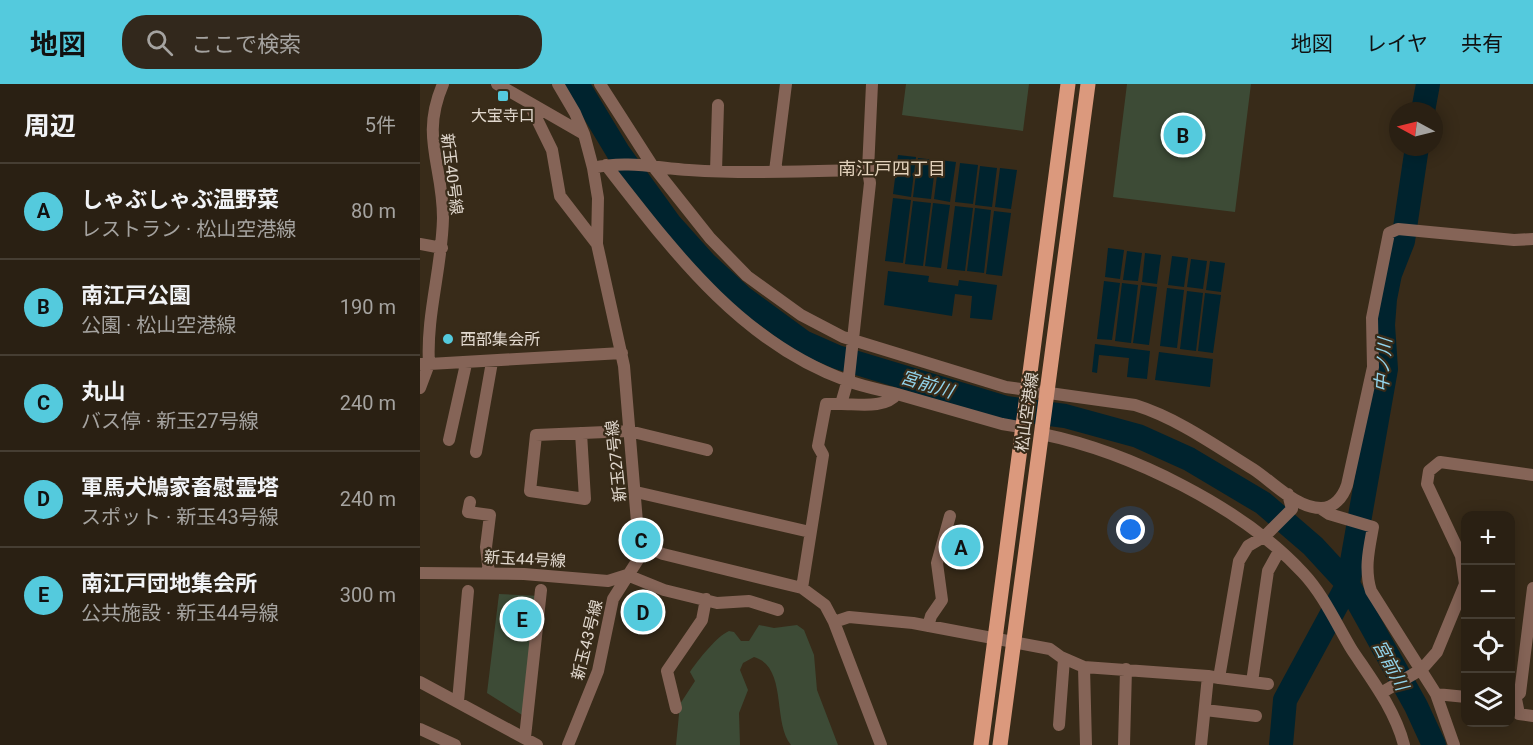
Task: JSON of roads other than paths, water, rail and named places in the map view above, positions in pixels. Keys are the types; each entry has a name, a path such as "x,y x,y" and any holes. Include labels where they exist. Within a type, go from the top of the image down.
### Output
{"main road":[{"name":"松山空港線","path":"981,745 1025,426 1068,84"},
{"name":"松山空港線","path":"1000,745 1088,84"}],"street":[{"name":"新玉40号線","path":"420,388 442,248 440,183 429,134 443,84"},
{"path":"497,84 584,134"},
{"name":"新玉27号線","path":"558,84 575,113 600,167 597,244 622,353 638,534 646,547"},
{"path":"600,84 648,164 710,238 747,276 801,315 853,345 1028,395 1149,410 1210,442 1302,503 1373,527 1367,557 1367,577 1371,591 1418,671 1436,694 1454,745"},
{"path":"775,171 786,84"},
{"path":"841,404 849,379 870,183 868,170 872,84"},
{"path":"529,103 552,150 560,196 597,244"},
{"path":"716,171 718,105"},
{"path":"600,167 648,164 716,171 868,170"},
{"path":"600,167 716,297 763,335 849,379 897,394 1025,426"},
{"path":"1320,508 1338,501 1347,485 1373,367 1372,318 1376,289 1389,233 1395,225 1514,245 1533,239"},
{"path":"420,244 442,248"},
{"path":"424,364 466,364 622,353"},
{"path":"476,452 492,362"},
{"path":"449,440 466,364"},
{"path":"802,588 824,455 818,446 826,404 881,404 893,400 897,394"},
{"path":"581,433 585,499 530,491 536,435 581,433 629,431 707,450"},
{"path":"1042,432 1095,447 1166,477 1265,536 1305,574 1330,615 1384,691 1400,728 1404,745"},
{"path":"1384,691 1418,671 1437,652 1465,584 1461,556 1426,484 1429,471 1440,462 1533,475"},
{"path":"636,492 810,532"},
{"path":"1202,745 1205,710 1239,561 1248,546 1265,536 1292,509 1288,494"},
{"path":"470,502 468,512 489,515 486,547 489,573"},
{"path":"928,626 931,616 942,600 937,563 950,516"},
{"path":"646,547 671,556 802,588 825,605 834,622 881,745"},
{"name":"新玉43号線","path":"568,745 590,695 614,599 646,547"},
{"path":"1252,682 1268,571 1279,550"},
{"name":"新玉44号線","path":"420,573 489,573 608,580 627,575"},
{"path":"627,575 663,590 726,603 749,601 778,610"},
{"path":"1515,698 1528,683 1533,588"},
{"path":"525,737 541,590"},
{"path":"458,702 468,591"},
{"path":"676,708 667,672 702,620 706,599"},
{"path":"834,622 849,617 928,626 1050,649 1064,659 1084,667 1214,677 1268,684"},
{"path":"1059,725 1064,659"},
{"path":"1084,667 1086,745"},
{"path":"1124,745 1126,669"},
{"path":"420,682 537,745"},
{"path":"1436,694 1461,696"},
{"path":"1515,705 1519,714 1533,716"},
{"path":"1205,710 1256,716"},
{"path":"420,729 451,744"}],"water":[{"path":"898,155 916,157 911,197 893,194"},
{"path":"918,158 936,160 931,199 913,197"},
{"path":"939,160 956,162 950,202 934,199"},
{"path":"960,163 978,165 973,204 955,202"},
{"path":"980,166 997,168 992,207 975,205"},
{"path":"1000,168 1017,170 1011,209 995,207"},
{"path":"893,198 911,200 903,263 885,261"},
{"path":"913,201 931,203 923,266 905,264"},
{"path":"933,203 950,205 941,268 925,266"},
{"path":"955,206 973,208 965,271 947,269"},
{"path":"975,208 991,210 984,273 967,271"},
{"path":"994,211 1011,213 1002,276 986,274"},
{"path":"1108,248 1124,250 1120,279 1105,277"},
{"path":"1127,251 1142,253 1138,281 1123,280"},
{"path":"1145,253 1161,255 1157,284 1142,282"},
{"path":"1172,256 1188,258 1184,287 1168,285"},
{"path":"1191,259 1207,261 1203,289 1187,287"},
{"path":"1210,261 1225,263 1221,292 1206,290"},
{"path":"888,271 929,276 928,282 958,286 959,280 997,285 992,320 970,318 972,296 955,294 952,316 884,305"},
{"path":"1104,281 1120,283 1112,340 1097,339"},
{"path":"1122,283 1138,285 1131,343 1115,341"},
{"path":"1141,285 1157,287 1149,345 1133,343"},
{"path":"1167,288 1184,290 1177,348 1160,346"},
{"path":"1187,291 1203,293 1196,351 1180,349"},
{"path":"1205,293 1221,295 1213,353 1198,351"},
{"path":"1095,344 1150,351 1147,379 1127,377 1129,358 1099,355 1097,373 1092,372"},
{"path":"1159,352 1213,359 1210,387 1155,380"}],"waterway":[{"name":"宮前川","path":"577,84 618,152 670,224 705,263 743,298 803,342 837,357 1006,408 1065,416 1138,436 1189,459 1263,503 1313,546 1348,584 1416,706 1434,745"},
{"name":"中ノ川","path":"1425,102 1428,84"},
{"name":"中ノ川","path":"1281,745 1285,700 1348,584 1386,369 1383,325 1385,299 1390,274 1403,241 1416,156"}],"place":[{"name":"大宝寺口","path":"503,96"},
{"name":"南江戸公園","path":"1183,135"},
{"name":"西部集会所","path":"448,339"},
{"name":"丸山","path":"641,540"},
{"name":"しゃぶしゃぶ温野菜","path":"961,547"},
{"name":"軍馬犬鳩家畜慰霊塔","path":"643,612"},
{"name":"南江戸団地集会所","path":"522,619"}],"district":[{"name":"南江戸四丁目","path":"892,168"}]}
